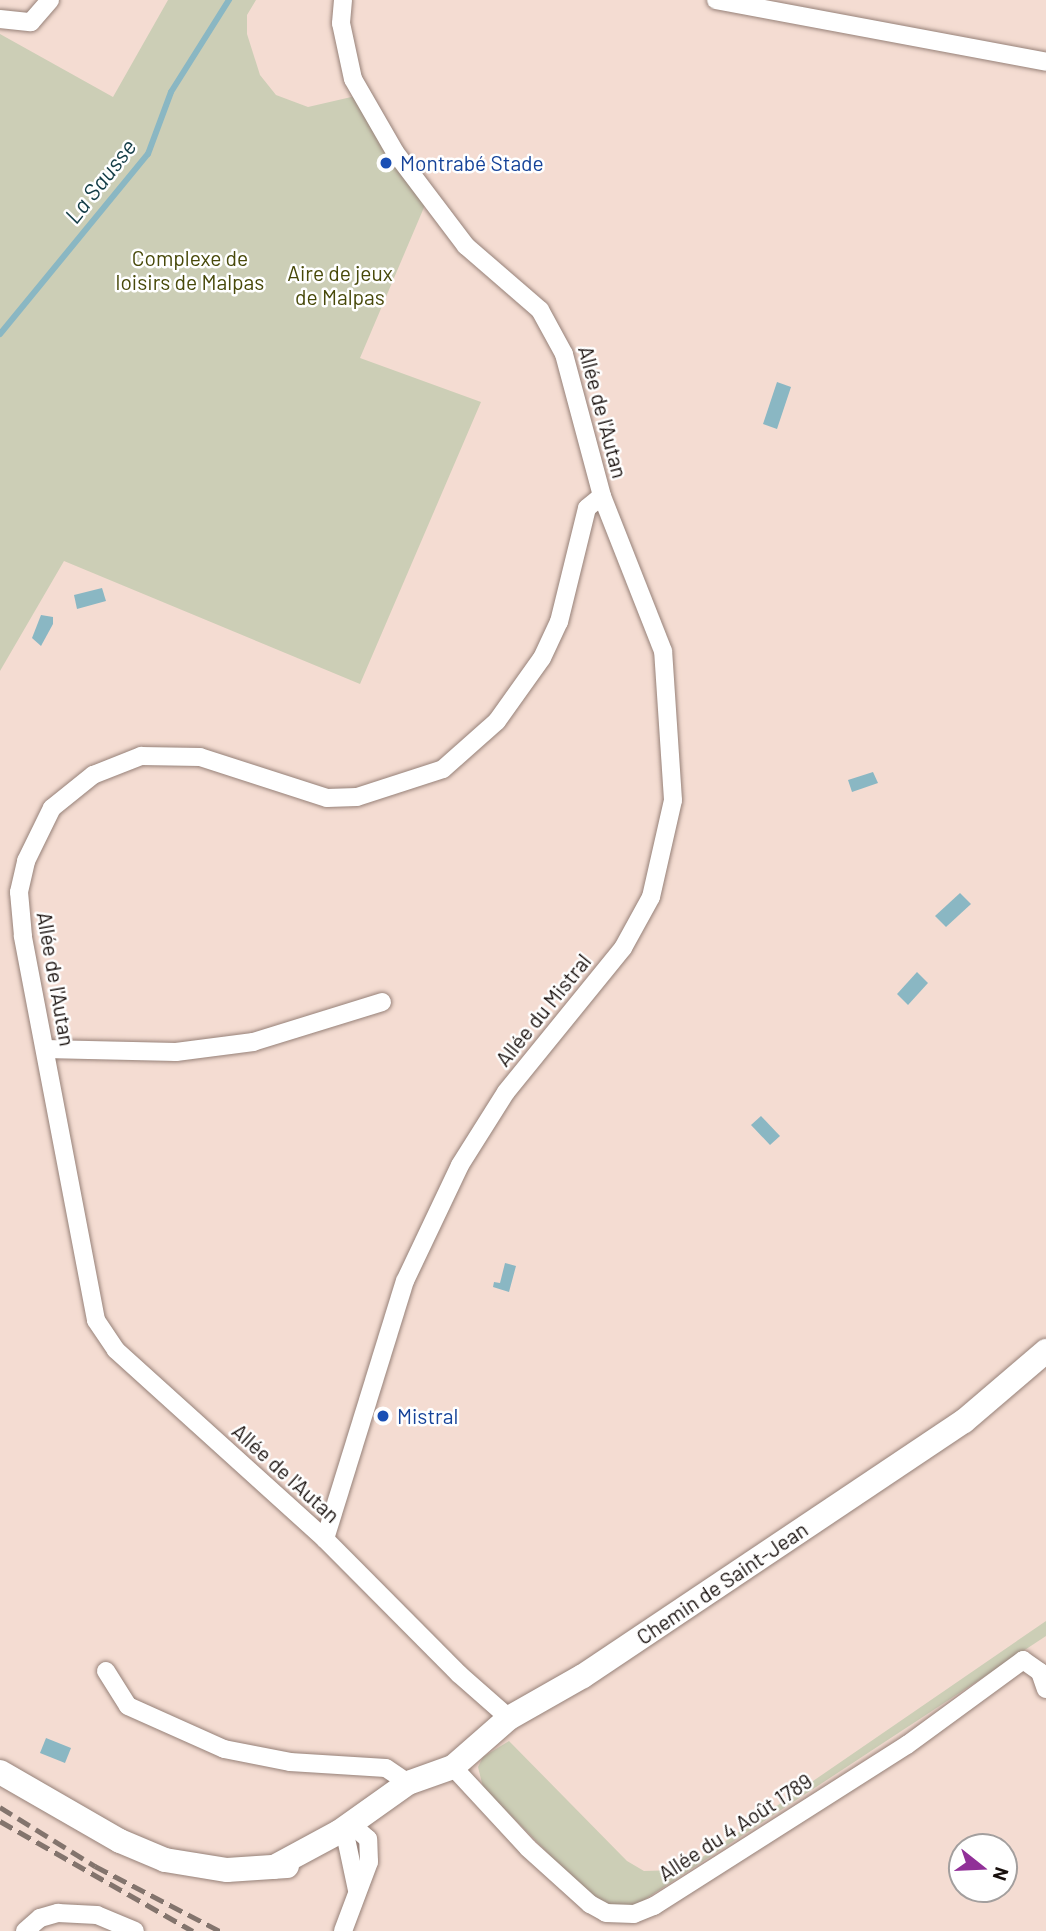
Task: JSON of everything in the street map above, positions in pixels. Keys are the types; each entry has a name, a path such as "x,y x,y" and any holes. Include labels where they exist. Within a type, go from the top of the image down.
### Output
{"street":[{"path":"0,19 31,22 50,0"},
{"name":"Allée de l'Autan","path":"343,0 341,23 353,79 395,152 466,246 521,290 553,327 602,496 587,508 559,622 542,658 497,721 443,769 357,797 327,799 200,757 141,756 93,775 52,808 38,829 19,892 45,1049 96,1320 116,1350 325,1539 459,1674 509,1718"},
{"path":"716,0 1046,62"},
{"name":"Allée du Mistral","path":"325,1539 405,1281 460,1164 506,1092 623,948 651,897 663,854 673,800 663,651 602,496"},
{"path":"45,1049 176,1052 253,1042 382,1002"},
{"name":"Chemin de Saint-Jean","path":"398,1791 453,1767 509,1718 583,1676 964,1421 1046,1351"},
{"name":"Allée du 4 Août 1789","path":"453,1767 528,1848 590,1904 606,1913 634,1914 654,1906 907,1745 1023,1660 1040,1672 1046,1689"},
{"path":"0,1772 120,1841 165,1860 207,1869 274,1867 316,1861 398,1791 386,1768 290,1762 224,1749 128,1706 106,1671"},
{"path":"343,1931 356,1894 357,1877 351,1833"},
{"path":"24,1931 40,1918 58,1913 97,1915 135,1931"}],"green space":[{"name":"Complexe de loisirs de Malpas","path":"168,0 256,0 247,15 247,34 260,75 276,95 308,107 360,95 428,198 360,358 481,402 360,684 64,561 0,671 0,34 113,97"},
{"path":"1046,1621 1046,1636 638,1904 613,1909 592,1898 483,1787 478,1767 483,1757 509,1741 627,1861 644,1871 676,1870 698,1860"}],"water":[{"path":"777,382 791,387 777,429 763,424"},
{"path":"102,588 106,601 77,609 74,595"},
{"path":"41,615 53,617 53,624 41,646 32,638"},
{"path":"873,772 878,783 852,792 848,780"},
{"path":"960,893 971,904 946,927 935,916"},
{"path":"917,972 928,983 908,1005 897,994"},
{"path":"761,1116 780,1136 770,1145 751,1125"},
{"path":"505,1263 516,1266 509,1292 493,1287 494,1282 500,1283"},
{"path":"46,1738 71,1748 65,1763 40,1753"}],"waterway":[{"name":"La Sausse","path":"0,334 148,154 171,92 229,0"}],"railway":[{"path":"0,1807 95,1866 220,1931"},
{"path":"0,1821 193,1931"}],"place":[{"name":"Montrabé Stade","path":"386,163"},
{"name":"Mistral","path":"383,1416"}],"park label":[{"name":"Aire de jeux de Malpas","path":"340,285"}]}
